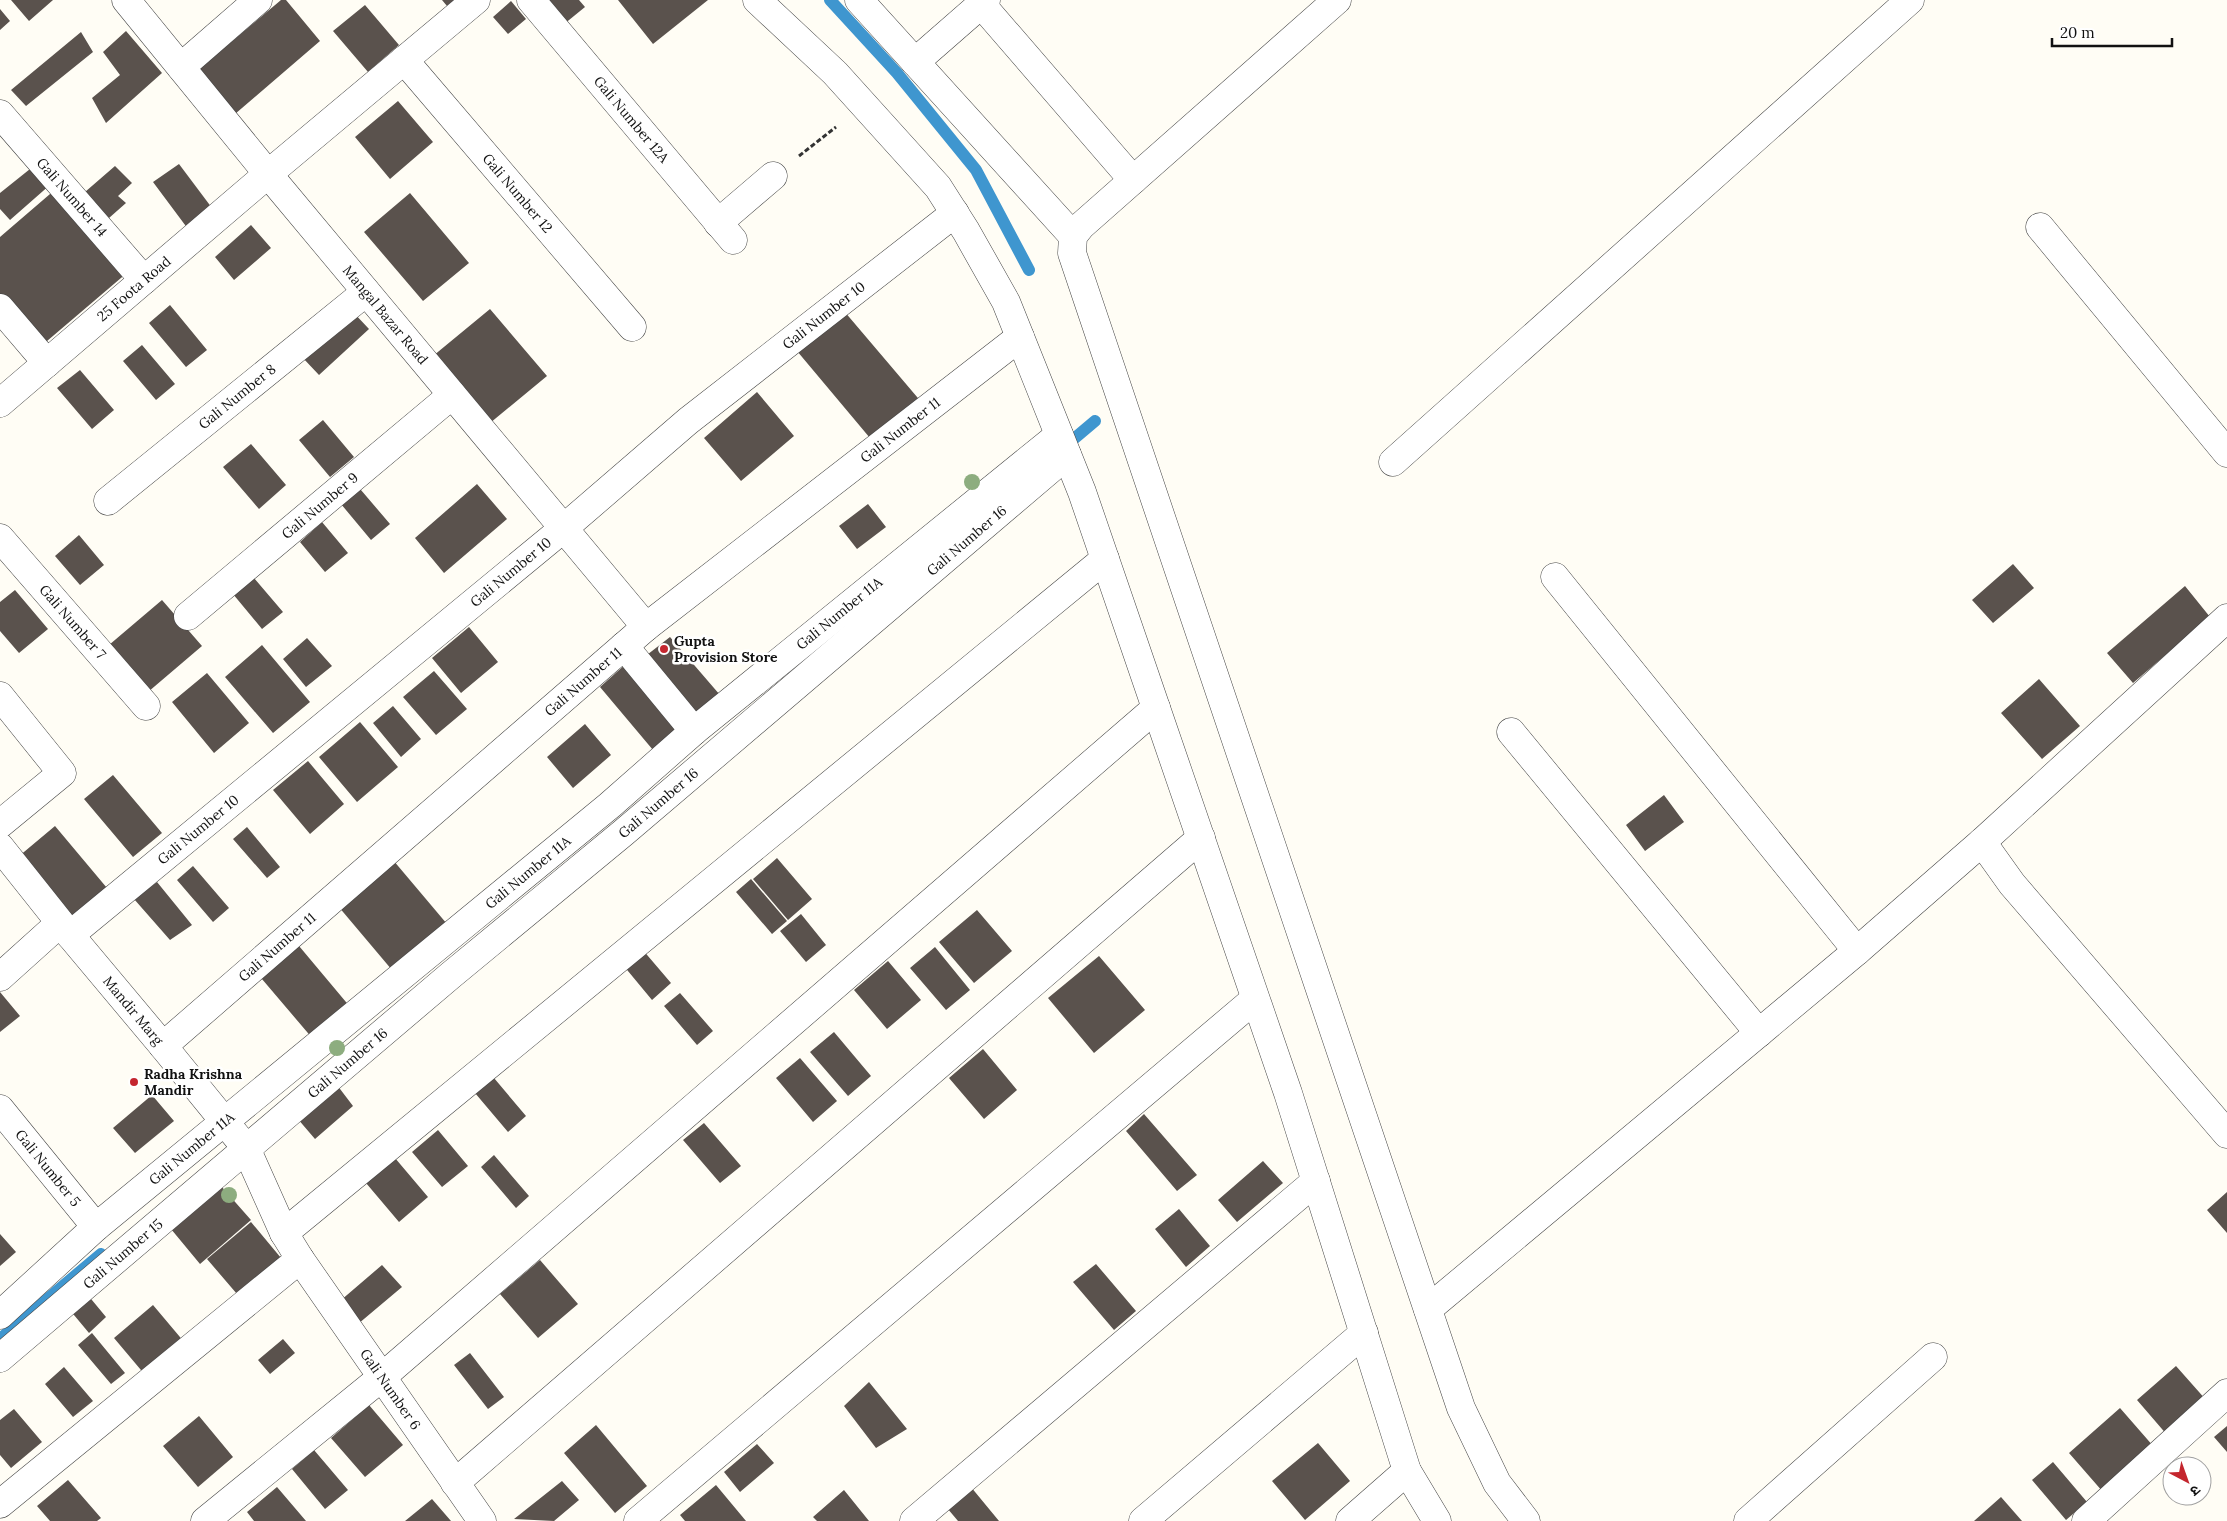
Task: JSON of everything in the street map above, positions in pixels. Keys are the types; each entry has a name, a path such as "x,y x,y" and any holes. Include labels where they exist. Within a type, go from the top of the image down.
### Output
{"street":[{"name":"Mangal Bazar Road","path":"126,0 268,174 646,627"},
{"path":"181,67 258,0"},
{"name":"25 Foota Road","path":"0,403 268,174 476,0"},
{"name":"Gali Number 12A","path":"531,0 726,232 774,176"},
{"path":"757,0 821,59 938,187 1006,302 1063,445 1105,559 1316,1182 1407,1471 1438,1521"},
{"path":"859,0 1073,236"},
{"path":"1337,0 1082,226 1073,236 1072,253 1461,1408 1497,1483 1526,1521"},
{"path":"1394,462 1910,0"},
{"path":"915,62 984,2 1133,180"},
{"name":"Gali Number 12","path":"404,60 632,327"},
{"name":"Gali Number 14","path":"0,114 144,280"},
{"name":"Gali Number 10","path":"0,977 65,929 564,528 688,421 955,213"},
{"path":"2040,227 2227,453"},
{"name":"Gali Number 8","path":"108,501 366,292"},
{"path":"0,308 47,364"},
{"name":"Gali Number 11","path":"163,1046 646,627 1020,337"},
{"name":"Gali Number 9","path":"188,616 452,395"},
{"name":"Gali Number 11A","path":"0,1315 96,1227 610,805 694,731 1063,445"},
{"name":"Gali Number 16","path":"246,1148 623,833 1063,445"},
{"name":"Gali Number 7","path":"0,538 146,706"},
{"path":"284,1234 1105,559"},
{"path":"1555,577 1857,951"},
{"path":"1428,1309 1857,951 1982,842 2227,618"},
{"path":"624,646 694,731"},
{"path":"0,696 62,773 0,824"},
{"path":"205,1521 382,1376 1156,708"},
{"path":"1511,732 1759,1033"},
{"path":"456,1483 1200,838"},
{"path":"1982,842 2012,884 2227,1134"},
{"name":"Mandir Marg","path":"0,847 65,929 246,1148 284,1234 300,1259"},
{"path":"638,1521 1255,999"},
{"name":"Gali Number 5","path":"0,1109 96,1227"},
{"name":"Gali Number 15","path":"0,1358 246,1148"},
{"path":"914,1521 1316,1182"},
{"path":"0,1504 300,1259"},
{"name":"Gali Number 6","path":"300,1259 482,1521"},
{"path":"1143,1521 1364,1333"},
{"path":"1748,1521 1933,1357"},
{"path":"2086,1521 2227,1393"},
{"path":"1350,1521 1407,1471"}],"path":[{"path":"774,176 864,105"}],"building":[{"path":"11,0 53,0 29,21"},
{"path":"281,0 286,0 320,41 235,114 198,70"},
{"path":"442,0 454,0 447,6"},
{"path":"534,0 579,0 585,7 558,29"},
{"path":"618,0 708,0 653,44"},
{"path":"511,1 526,19 508,34 493,17"},
{"path":"365,5 399,45 368,72 333,31"},
{"path":"0,9 10,21 0,30"},
{"path":"126,31 162,73 106,123 92,98 120,75 103,52"},
{"path":"81,32 93,52 26,106 11,90"},
{"path":"398,101 433,142 390,179 355,137"},
{"path":"179,164 215,212 191,233 153,182"},
{"path":"35,165 51,184 10,220 0,209 0,193"},
{"path":"115,166 132,183 118,196 126,203 109,218 85,192"},
{"path":"57,188 128,272 40,347 0,299 0,237"},
{"path":"410,193 469,263 423,301 364,232"},
{"path":"251,225 271,248 234,280 215,257"},
{"path":"170,305 207,350 186,367 149,323"},
{"path":"490,309 547,376 490,423 433,356"},
{"path":"844,311 923,404 875,444 797,351"},
{"path":"353,312 369,329 319,375 302,357"},
{"path":"142,345 175,384 156,400 123,361"},
{"path":"80,370 114,410 92,429 57,388"},
{"path":"757,392 794,436 741,481 704,438"},
{"path":"323,420 354,457 330,477 299,440"},
{"path":"251,444 286,485 259,509 223,467"},
{"path":"355,483 390,524 371,540 336,498"},
{"path":"477,484 507,519 444,573 415,538"},
{"path":"868,504 886,527 857,549 839,526"},
{"path":"322,522 348,553 325,572 300,542"},
{"path":"79,535 104,565 80,585 55,556"},
{"path":"2013,564 2034,588 1993,623 1972,600"},
{"path":"248,571 283,612 262,629 228,588"},
{"path":"2185,586 2210,617 2133,683 2107,653"},
{"path":"15,590 48,629 19,653 0,631 0,602"},
{"path":"162,600 202,646 148,692 109,645"},
{"path":"469,627 498,662 461,693 432,658"},
{"path":"670,637 720,695 693,717 643,658"},
{"path":"307,638 332,666 306,687 283,659"},
{"path":"262,645 310,702 273,733 225,677"},
{"path":"627,663 681,726 653,750 600,687"},
{"path":"434,671 467,709 436,735 403,697"},
{"path":"207,673 249,723 214,753 172,702"},
{"path":"2039,679 2080,726 2042,759 2001,713"},
{"path":"393,706 421,739 401,757 373,723"},
{"path":"360,722 398,767 357,802 319,757"},
{"path":"585,724 611,755 573,788 547,757"},
{"path":"308,761 344,804 310,834 273,790"},
{"path":"113,775 162,833 133,857 84,799"},
{"path":"1664,795 1684,822 1645,851 1626,825"},
{"path":"55,826 107,888 71,919 18,857"},
{"path":"247,827 280,867 267,878 233,839"},
{"path":"777,858 812,899 788,920 753,879"},
{"path":"393,860 447,924 392,970 338,906"},
{"path":"193,866 229,908 213,922 177,880"},
{"path":"751,879 787,921 772,934 736,892"},
{"path":"157,882 192,925 170,940 134,899"},
{"path":"977,910 1012,951 974,983 939,942"},
{"path":"801,914 826,945 806,962 780,931"},
{"path":"294,940 351,1008 313,1039 256,972"},
{"path":"935,947 970,990 946,1010 910,968"},
{"path":"642,949 671,983 652,1000 623,965"},
{"path":"1099,956 1145,1010 1094,1053 1048,998"},
{"path":"888,961 921,1000 887,1029 854,990"},
{"path":"0,992 20,1016 0,1032"},
{"path":"680,993 713,1031 697,1045 664,1006"},
{"path":"834,1032 871,1076 848,1096 810,1052"},
{"path":"983,1049 1017,1090 984,1119 949,1078"},
{"path":"800,1058 837,1101 813,1122 776,1078"},
{"path":"494,1078 526,1116 508,1132 475,1093"},
{"path":"337,1085 353,1106 315,1139 297,1118"},
{"path":"152,1095 174,1121 135,1153 113,1128"},
{"path":"1144,1114 1197,1175 1177,1191 1126,1131"},
{"path":"704,1123 741,1166 720,1183 683,1140"},
{"path":"438,1130 468,1166 442,1187 412,1152"},
{"path":"494,1155 529,1196 516,1208 481,1167"},
{"path":"395,1158 428,1197 399,1222 366,1183"},
{"path":"1263,1161 1283,1183 1237,1222 1218,1200"},
{"path":"221,1186 251,1220 200,1264 171,1229"},
{"path":"2227,1192 2227,1233 2207,1210"},
{"path":"1179,1209 1210,1246 1186,1267 1155,1229"},
{"path":"251,1222 286,1264 243,1301 207,1259"},
{"path":"0,1234 16,1252 0,1266"},
{"path":"540,1260 578,1304 538,1338 500,1294"},
{"path":"1096,1264 1136,1311 1114,1330 1073,1282"},
{"path":"382,1265 402,1287 358,1324 340,1301"},
{"path":"82,1288 106,1317 89,1333 64,1303"},
{"path":"153,1305 185,1343 146,1376 114,1338"},
{"path":"92,1333 125,1373 111,1384 78,1345"},
{"path":"283,1339 295,1353 270,1374 258,1360"},
{"path":"470,1353 504,1397 488,1409 454,1365"},
{"path":"2176,1366 2207,1401 2168,1436 2137,1400"},
{"path":"64,1367 93,1401 73,1417 45,1384"},
{"path":"869,1382 907,1429 876,1448 844,1406"},
{"path":"369,1405 403,1445 365,1477 331,1438"},
{"path":"2120,1408 2154,1447 2103,1492 2069,1453"},
{"path":"14,1409 42,1442 11,1468 0,1455 0,1420"},
{"path":"199,1416 233,1457 198,1487 163,1446"},
{"path":"596,1425 647,1486 615,1513 564,1453"},
{"path":"2227,1426 2227,1452 2214,1437"},
{"path":"1318,1443 1350,1481 1305,1520 1272,1481"},
{"path":"757,1444 774,1463 740,1492 724,1472"},
{"path":"314,1450 348,1490 325,1509 292,1469"},
{"path":"2053,1462 2087,1502 2066,1520 2032,1480"},
{"path":"68,1480 101,1518 97,1521 50,1521 37,1506"},
{"path":"562,1481 579,1500 554,1521 514,1519"},
{"path":"966,1481 999,1521 958,1521 942,1502"},
{"path":"716,1485 746,1521 685,1521 680,1515"},
{"path":"277,1487 306,1521 254,1521 247,1512"},
{"path":"844,1490 869,1521 817,1521 813,1517"},
{"path":"2001,1497 2022,1521 1974,1521"},
{"path":"432,1499 451,1521 405,1521"}],"waterway":[{"path":"830,0 897,73 976,170 1029,270"},
{"path":"1063,448 1095,421"},
{"path":"0,1339 101,1254"}],"place":[{"name":"Gupta Provision Store","path":"664,649"},
{"name":"Radha Krishna Mandir","path":"134,1082"}]}
